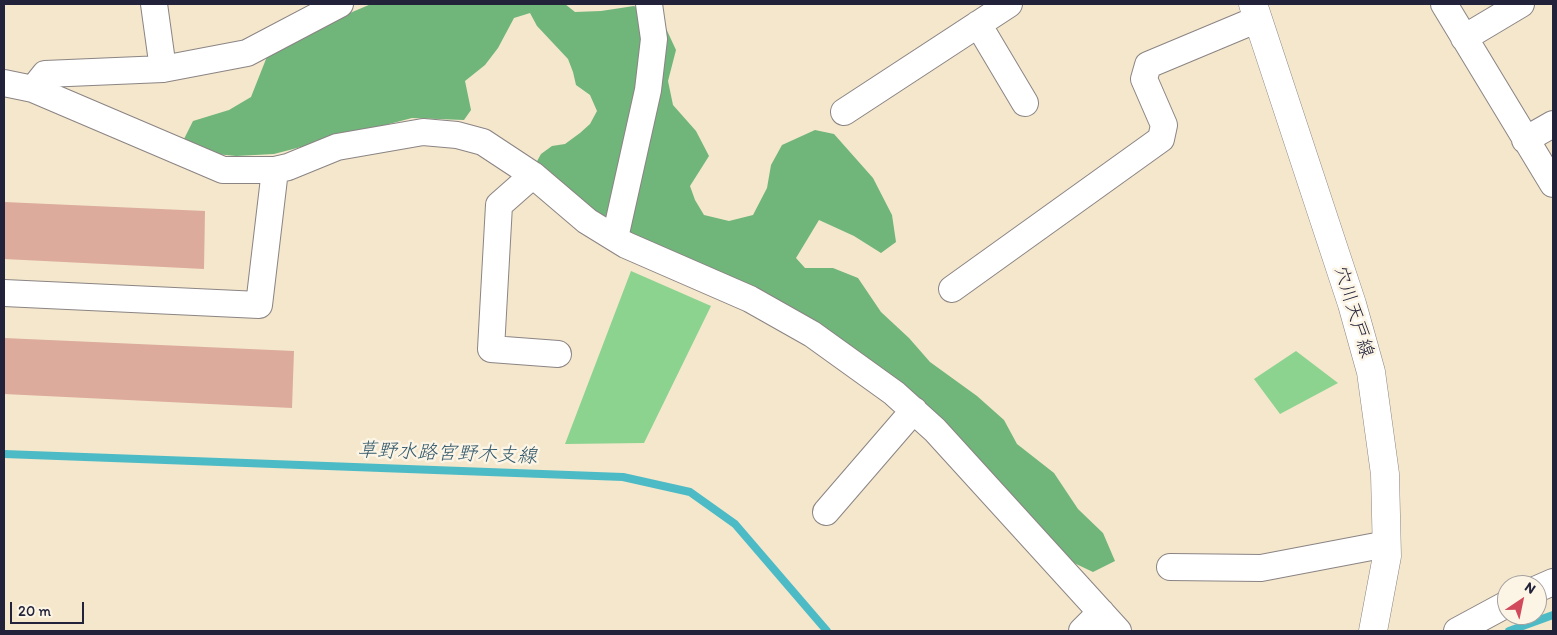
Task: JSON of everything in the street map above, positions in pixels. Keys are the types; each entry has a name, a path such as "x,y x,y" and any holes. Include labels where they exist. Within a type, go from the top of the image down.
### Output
{"main road":[{"name":"穴川天戸線","path":"1255,12 1352,304 1371,372 1385,474 1387,544 1387,556 1373,631"}],"street":[{"path":"154,4 163,69"},
{"path":"33,89 45,74 163,69 247,53 310,11 340,4"},
{"path":"615,238 648,90 654,39 649,4"},
{"path":"1444,4 1553,184"},
{"path":"1464,38 1521,4"},
{"path":"844,112 990,12 1025,103"},
{"path":"952,289 1161,139 1164,125 1144,79 1148,66 1255,12"},
{"path":"4,83 33,89 223,170 275,170 288,168 337,148 423,132 457,135 483,142 533,175 587,221 626,245 750,299 812,334 894,392 936,430 1118,631"},
{"path":"1525,140 1553,124"},
{"path":"4,293 259,305 275,170"},
{"path":"533,175 499,205 491,349 558,354"},
{"path":"826,512 914,410"},
{"path":"1170,567 1261,568 1387,544"},
{"path":"1457,631 1497,609"},
{"path":"1082,631 1101,612"}],"green space":[{"path":"371,4 565,4 575,12 601,11 634,6 663,22 676,50 668,81 673,105 696,131 709,156 690,186 695,200 704,215 729,221 753,215 767,188 771,165 782,145 815,130 834,134 873,178 892,215 896,242 881,253 854,236 819,220 796,258 805,268 833,268 858,278 881,312 909,338 930,362 977,396 1004,420 1017,444 1054,473 1078,509 1103,533 1115,561 1093,572 1074,563 936,424 648,243 592,212 536,163 541,154 552,146 565,144 580,133 590,124 597,111 590,95 576,85 568,59 537,26 530,13 514,18 498,48 485,65 465,81 471,110 464,120 412,118 274,154 236,156 216,154 184,139 193,121 229,110 251,97 268,54 331,13 350,13"},
{"path":"631,271 711,306 644,443 565,444"},
{"path":"1296,351 1338,383 1280,414 1254,379"}],"building":[{"path":"4,202 205,211 204,269 4,259"},
{"path":"4,338 294,351 292,408 4,394"}],"waterway":[{"name":"草野水路宮野木支線","path":"4,454 623,477 690,492 735,524 827,631"},
{"name":"草野水路宮野木支線","path":"1509,631 1553,615"}]}
